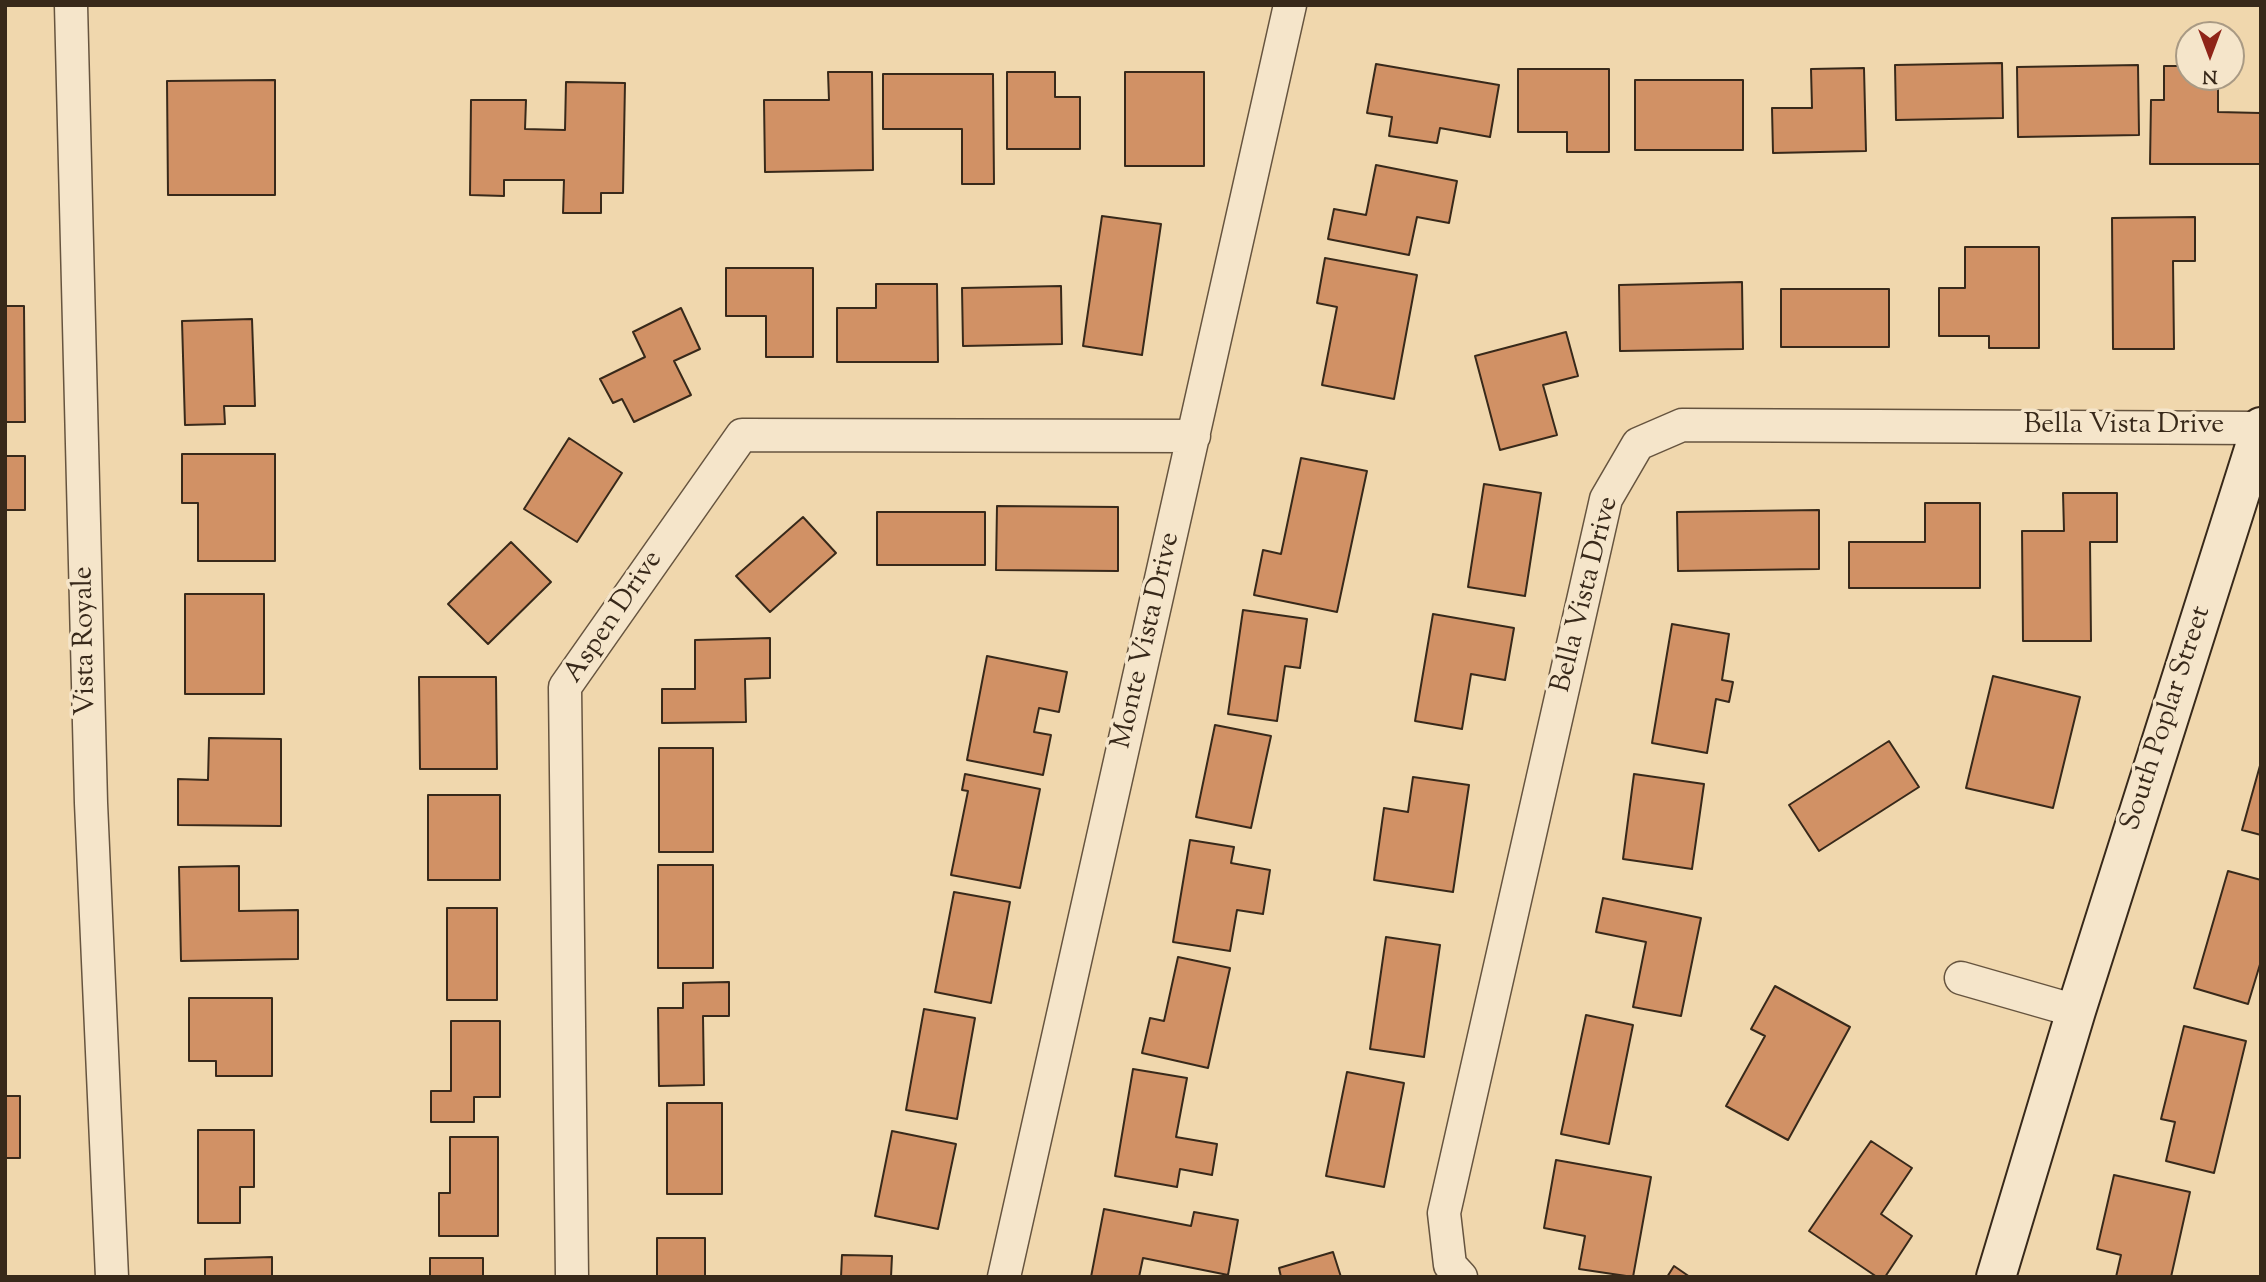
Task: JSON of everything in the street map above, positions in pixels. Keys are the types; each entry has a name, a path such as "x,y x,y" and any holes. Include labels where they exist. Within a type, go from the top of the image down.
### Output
{"main road":[{"name":"South Poplar Street","path":"1996,1277 2076,1012 2261,427"}],"street":[{"name":"Vista Royale","path":"71,5 91,803 113,1277"},
{"name":"Monte Vista Drive","path":"1004,1277 1290,5"},
{"name":"Bella Vista Drive","path":"1461,1277 1450,1265 1444,1213 1606,499 1638,444 1682,425 2261,427"},
{"name":"Aspen Drive","path":"572,1277 565,687 742,435 1194,436"},
{"path":"1961,978 2076,1012"}],"building":[{"path":"2002,63 2003,118 1896,120 1895,65"},
{"path":"1376,64 1499,85 1490,137 1440,128 1437,143 1389,136 1392,117 1367,113"},
{"path":"2138,65 2139,135 2018,137 2017,67"},
{"path":"2164,66 2175,66 2175,91 2218,91 2218,112 2260,113 2260,164 2150,164 2151,100 2164,100"},
{"path":"1864,68 1866,151 1773,153 1772,108 1812,108 1811,69"},
{"path":"1518,69 1609,69 1609,152 1567,152 1567,132 1518,132"},
{"path":"828,72 872,72 873,170 765,172 764,100 829,100"},
{"path":"1007,72 1055,72 1055,97 1080,97 1080,149 1007,149"},
{"path":"1125,72 1204,72 1204,166 1125,166"},
{"path":"883,74 993,74 994,184 962,184 962,129 883,129"},
{"path":"275,80 275,195 168,195 167,81"},
{"path":"1635,80 1743,80 1743,150 1635,150"},
{"path":"566,82 625,83 623,193 601,193 601,213 563,213 564,180 504,180 504,196 470,195 471,100 526,100 525,129 565,130"},
{"path":"1376,165 1457,181 1449,223 1417,217 1409,255 1328,239 1334,209 1366,215"},
{"path":"1102,216 1161,224 1142,355 1083,346"},
{"path":"2195,217 2195,261 2173,261 2174,349 2113,349 2112,218"},
{"path":"1965,247 2039,247 2039,348 1989,348 1989,336 1939,336 1939,288 1965,288"},
{"path":"1325,258 1417,275 1394,399 1322,385 1337,307 1317,303"},
{"path":"726,268 813,268 813,357 766,357 766,316 726,316"},
{"path":"1742,282 1743,349 1620,351 1619,285"},
{"path":"876,284 937,284 938,362 837,362 837,308 876,308"},
{"path":"1061,286 1062,344 963,346 962,288"},
{"path":"1781,289 1889,289 1889,347 1781,347"},
{"path":"5,306 24,306 25,422 5,422"},
{"path":"681,308 700,349 674,361 691,395 634,422 622,399 613,403 600,379 645,357 633,332"},
{"path":"252,319 255,406 224,406 225,424 185,425 182,321"},
{"path":"1566,332 1578,376 1543,385 1557,435 1500,450 1475,356"},
{"path":"569,438 622,473 577,542 524,509"},
{"path":"182,454 275,454 275,561 198,561 198,503 182,503"},
{"path":"5,456 25,456 25,510 5,510"},
{"path":"1301,458 1367,471 1337,612 1254,595 1263,550 1281,554"},
{"path":"1484,484 1541,493 1525,596 1468,587"},
{"path":"2063,493 2117,493 2117,542 2090,542 2091,641 2023,641 2022,531 2064,531"},
{"path":"1925,503 1980,503 1980,588 1849,588 1849,542 1925,542"},
{"path":"997,506 1118,507 1118,571 996,570"},
{"path":"1819,510 1819,569 1678,571 1677,512"},
{"path":"877,512 985,512 985,565 877,565"},
{"path":"803,517 836,553 770,612 736,576"},
{"path":"511,542 551,582 488,644 448,604"},
{"path":"185,594 264,594 264,694 185,694"},
{"path":"1243,610 1307,619 1300,668 1285,666 1277,721 1228,714"},
{"path":"1433,614 1514,628 1505,680 1471,674 1462,729 1415,721"},
{"path":"1672,624 1729,634 1722,680 1733,682 1729,702 1716,699 1707,753 1652,743"},
{"path":"770,638 770,678 745,679 746,722 662,723 662,689 695,689 695,640"},
{"path":"987,656 1067,672 1059,712 1039,708 1034,732 1051,735 1043,775 967,760"},
{"path":"1993,676 2080,697 2053,808 1966,788"},
{"path":"419,677 496,677 497,769 420,769"},
{"path":"1215,725 1271,736 1251,828 1196,817"},
{"path":"209,738 281,739 281,826 178,825 178,779 208,780"},
{"path":"1889,741 1919,787 1819,851 1789,805"},
{"path":"659,748 713,748 713,852 659,852"},
{"path":"2261,762 2261,835 2242,830"},
{"path":"965,774 1040,789 1020,888 951,875 968,791 962,790"},
{"path":"1634,774 1704,784 1692,869 1623,859"},
{"path":"1413,777 1469,785 1453,892 1374,880 1384,808 1408,812"},
{"path":"428,795 500,795 500,880 428,880"},
{"path":"1190,840 1234,847 1231,863 1270,870 1263,914 1237,910 1230,951 1173,942"},
{"path":"658,865 713,865 713,968 658,968"},
{"path":"239,866 239,911 298,910 298,959 181,961 179,867"},
{"path":"2228,871 2261,880 2261,961 2248,1004 2194,988"},
{"path":"954,892 1010,902 991,1003 935,992"},
{"path":"1603,898 1701,918 1681,1016 1633,1007 1646,942 1596,932"},
{"path":"447,908 497,908 497,1000 447,1000"},
{"path":"1386,937 1440,945 1424,1057 1370,1049"},
{"path":"1178,957 1230,968 1208,1068 1142,1053 1150,1018 1164,1021"},
{"path":"729,982 729,1016 703,1016 704,1085 659,1086 658,1008 683,1008 683,983"},
{"path":"1775,986 1850,1027 1788,1140 1726,1106 1765,1036 1751,1029"},
{"path":"189,998 272,998 272,1076 216,1076 216,1061 189,1061"},
{"path":"924,1009 975,1018 957,1119 906,1110"},
{"path":"1586,1015 1633,1025 1609,1144 1561,1134"},
{"path":"451,1021 500,1021 500,1097 474,1097 474,1122 431,1122 431,1091 451,1091"},
{"path":"2184,1026 2246,1041 2214,1173 2166,1161 2175,1122 2161,1119"},
{"path":"1133,1069 1187,1078 1176,1137 1217,1144 1212,1175 1180,1169 1177,1187 1115,1176"},
{"path":"1347,1072 1404,1083 1384,1187 1326,1176"},
{"path":"5,1096 20,1096 20,1158 5,1158"},
{"path":"667,1103 722,1103 722,1194 667,1194"},
{"path":"198,1130 254,1130 254,1187 240,1187 240,1223 198,1223"},
{"path":"892,1131 956,1144 938,1229 875,1216"},
{"path":"450,1137 498,1137 498,1236 439,1236 439,1193 450,1193"},
{"path":"1871,1141 1912,1168 1881,1214 1912,1236 1885,1277 1877,1277 1809,1231"},
{"path":"1556,1160 1651,1177 1633,1277 1579,1269 1585,1236 1544,1228"},
{"path":"2114,1175 2190,1192 2171,1277 2116,1277 2121,1255 2097,1249"},
{"path":"1104,1209 1191,1226 1194,1212 1238,1220 1228,1275 1143,1258 1139,1277 1091,1277"},
{"path":"657,1238 705,1238 705,1277 657,1277"},
{"path":"1333,1252 1341,1277 1281,1277 1279,1268"},
{"path":"842,1255 892,1256 891,1277 841,1277"},
{"path":"272,1257 272,1277 182,1277 205,1276 205,1259"},
{"path":"430,1258 483,1258 483,1277 430,1277"},
{"path":"1674,1266 1690,1277 1667,1277"}]}
